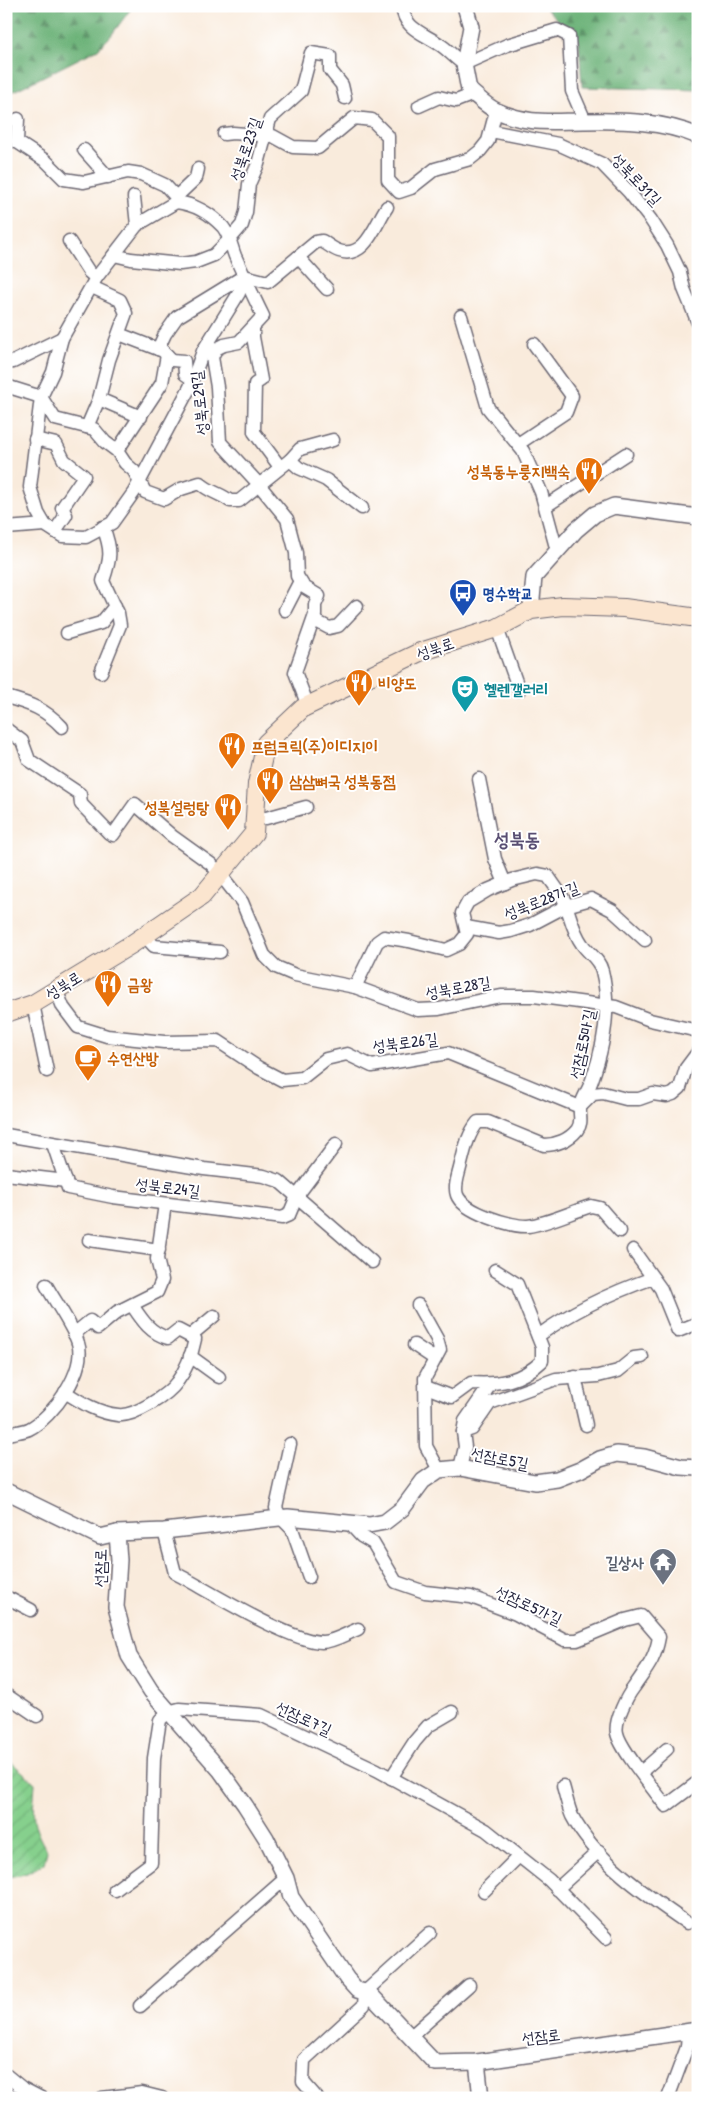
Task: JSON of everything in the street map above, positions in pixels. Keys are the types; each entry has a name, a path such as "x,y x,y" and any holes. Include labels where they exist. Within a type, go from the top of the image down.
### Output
{"main road":[{"name":"성북로","path":"7,1008 33,1004 144,935 202,896 254,833 257,784 266,743 308,706 420,652 497,628 531,610 551,606 624,608 698,618"}],"street":[{"path":"402,6 407,22 426,38 440,44 455,59 464,64"},
{"path":"465,6 471,27 464,64 469,90 496,111 533,122 585,120 634,122 680,128 698,136"},
{"path":"464,64 507,45 557,30 569,36 572,91 585,120"},
{"name":"성북로23길","path":"114,255 131,259 180,264 196,262 214,255 230,239 242,225 246,212 249,184 258,164 270,119 301,91 312,52 330,56 330,70 342,85 345,98"},
{"path":"419,106 439,97 456,101 474,94"},
{"path":"224,134 272,136 293,147 318,148 354,118 372,120 388,136 388,180 399,192 411,188 435,169 470,159 480,151 488,141 496,111"},
{"path":"18,120 17,142 46,161 64,179 84,182 128,172 141,174 165,185 176,200 207,213 223,228 230,239 244,276 263,316 253,328 261,380 255,384 254,432 285,463 326,480 362,508"},
{"name":"성북로31길","path":"491,131 558,144 602,164 629,192 651,220 667,245 680,272 690,307 698,321"},
{"path":"84,150 108,177"},
{"path":"198,168 196,178 176,200 137,225 94,282 62,338 53,372 41,397 30,488 38,513 50,528 62,536 86,537 112,523 140,482 192,379 202,351 239,293 244,276"},
{"path":"134,197 137,225"},
{"path":"118,451 162,383 165,334 177,317 244,276 251,276 268,282 316,242 322,241 340,251 352,251 366,243 387,207"},
{"path":"70,241 94,282 120,300 126,313 109,360 99,399 87,427"},
{"path":"298,257 327,288"},
{"path":"461,316 488,408 523,450 546,506 557,551"},
{"name":"성북로29길","path":"253,328 238,342 216,349 212,356 217,387 220,442 259,484 287,519 296,553 297,576 300,581"},
{"path":"119,334 163,352 172,360 184,361 185,374 192,379"},
{"path":"6,363 13,362 62,338"},
{"path":"518,444 566,412 572,396 534,344"},
{"path":"6,386 41,397 55,419 94,429 105,442 118,451 125,463 134,471 145,492 164,499 181,489 200,483 208,491 222,494 230,501 239,500 300,449 333,440"},
{"path":"99,399 141,416"},
{"path":"6,528 50,528 66,516 62,508 84,476 64,460 56,444 35,439"},
{"path":"546,506 626,454"},
{"path":"531,610 534,577 576,530 595,514 614,506 698,517"},
{"path":"101,672 120,624 115,606 104,581 111,558 110,545 103,527"},
{"path":"285,610 300,581 304,587 319,596 315,605 314,620 295,672 308,706"},
{"path":"67,634 102,623 115,606"},
{"path":"314,620 329,628 338,626 357,606"},
{"path":"497,628 519,690"},
{"path":"6,697 24,702 49,713 62,728"},
{"name":"성북로28길","path":"6,729 22,740 29,760 80,794 81,804 112,835 135,804 172,836 211,864 242,902 264,955 276,967 295,974 355,987 418,1010 439,1009 500,996 534,996 606,1005 650,1020 698,1031"},
{"name":"성북로28가길","path":"479,779 495,860 505,882"},
{"path":"255,818 266,818 306,807"},
{"name":"선잠로5마길","path":"355,987 377,942 384,937 446,950 459,944 467,934 462,913 468,902 505,882 537,874 548,876 564,901 582,944 595,956 602,969 606,1005 605,1026 595,1072 580,1107 581,1121 579,1128 567,1138 552,1145 532,1142 488,1122 478,1122 472,1129 464,1153 456,1186 457,1195 462,1203 482,1214 518,1225 529,1226 590,1206 600,1208 620,1232"},
{"name":"성북로28가길","path":"466,927 499,933 511,931 530,925 566,906 591,899 612,910 645,940"},
{"path":"144,935 154,946 220,952"},
{"name":"성북로26길","path":"56,989 64,1007 78,1027 107,1036 164,1042 218,1041 259,1068 282,1080 302,1078 326,1059 347,1054 372,1066 448,1053 580,1107"},
{"name":"성북로","path":"33,1004 46,1072"},
{"path":"580,1107 593,1094 603,1092 626,1099 639,1099 653,1094 667,1096 673,1094 680,1088 686,1068 698,1052"},
{"name":"성북로24길","path":"6,1135 204,1169 264,1176 279,1181 372,1262"},
{"path":"6,1174 66,1181 53,1144"},
{"name":"성북로24길","path":"66,1181 68,1188 112,1197 282,1218 289,1215 297,1196 336,1144"},
{"path":"74,1334 90,1322 98,1328 117,1312 157,1292 162,1280 157,1259 165,1204"},
{"path":"89,1240 159,1250"},
{"path":"633,1250 661,1289 678,1331 698,1323"},
{"path":"426,1387 452,1397 471,1383 490,1385 508,1381 531,1372 542,1361 542,1347 517,1284 495,1270"},
{"path":"538,1336 551,1326 578,1311 628,1286 653,1278"},
{"path":"6,1434 28,1429 48,1416 61,1400 80,1355 78,1342 46,1285"},
{"path":"65,1392 96,1411 120,1416 139,1410 163,1396 177,1383 190,1356 195,1339 178,1330 168,1338 158,1335 147,1326 132,1305"},
{"path":"117,1533 164,1531 281,1518 370,1525 385,1522 403,1508 423,1481 439,1470 426,1446 425,1378 440,1350 437,1339 418,1305"},
{"path":"190,1336 214,1316"},
{"path":"414,1344 435,1359"},
{"path":"190,1356 219,1377"},
{"name":"선잠로5길","path":"464,1432 472,1429 490,1403 556,1379 598,1376 618,1371 634,1358 642,1357"},
{"path":"576,1377 586,1425"},
{"path":"460,1468 465,1447 465,1421 490,1385"},
{"path":"290,1444 276,1508 281,1518 292,1529 309,1577"},
{"name":"선잠로5길","path":"439,1470 460,1468 535,1482 557,1479 580,1470 600,1459 617,1454 644,1457 681,1467 698,1468"},
{"name":"선잠로","path":"6,1491 100,1537 117,1533 119,1560 116,1607 129,1656 151,1692 220,1770 245,1805 266,1838 286,1878 291,1897 342,1972 357,1990 369,1993 435,2063 477,2062 693,2031 668,2098"},
{"name":"선잠로5가길","path":"348,1522 361,1536 372,1543 396,1582 425,1592 471,1597 516,1614 565,1640 577,1640 625,1620 641,1616 660,1637 656,1654 629,1694 620,1714 617,1733 641,1772 666,1806 698,1782"},
{"path":"164,1531 175,1573 264,1621 301,1638 323,1642 358,1629"},
{"path":"6,1597 31,1610"},
{"path":"6,1695 37,1716"},
{"name":"선잠로7길","path":"168,1712 180,1709 261,1715 390,1778 486,1830 558,1889 606,1938"},
{"path":"115,1890 151,1863 154,1758 160,1720 168,1712"},
{"path":"390,1778 415,1741 428,1726 452,1712"},
{"path":"641,1772 667,1750"},
{"path":"563,1786 571,1814 583,1833 636,1887 687,1923"},
{"path":"558,1889 600,1851"},
{"path":"484,1891 518,1857"},
{"path":"140,2006 286,1878"},
{"path":"316,2098 303,2082 304,2060 364,2005 365,1992 430,1933"},
{"path":"410,2037 469,1985"},
{"path":"477,2062 481,2098"},
{"path":"6,2075 22,2088 41,2098"},
{"path":"102,2098 142,2093 162,2098"}],"green space":[{"path":"6,6 133,6 110,37 98,49 6,95"},
{"path":"544,6 698,6 698,90 582,87 579,42"},
{"path":"6,1747 11,1762 35,1783 35,1825 47,1851 44,1863 27,1873 6,1878"}],"place":[{"name":"성북동누룽지백숙","path":"589,495"},
{"name":"명수학교","path":"463,617"},
{"name":"비양도","path":"359,707"},
{"name":"헬렌갤러리","path":"465,713"},
{"name":"프럼크릭(주)이디지이","path":"232,770"},
{"name":"삼삼뼈국 성북동점","path":"270,805"},
{"name":"성북설렁탕","path":"228,831"},
{"name":"금왕","path":"108,1008"},
{"name":"수연산방","path":"88,1082"},
{"name":"길상사","path":"663,1586"}],"district":[{"name":"성북동","path":"517,839"}]}
